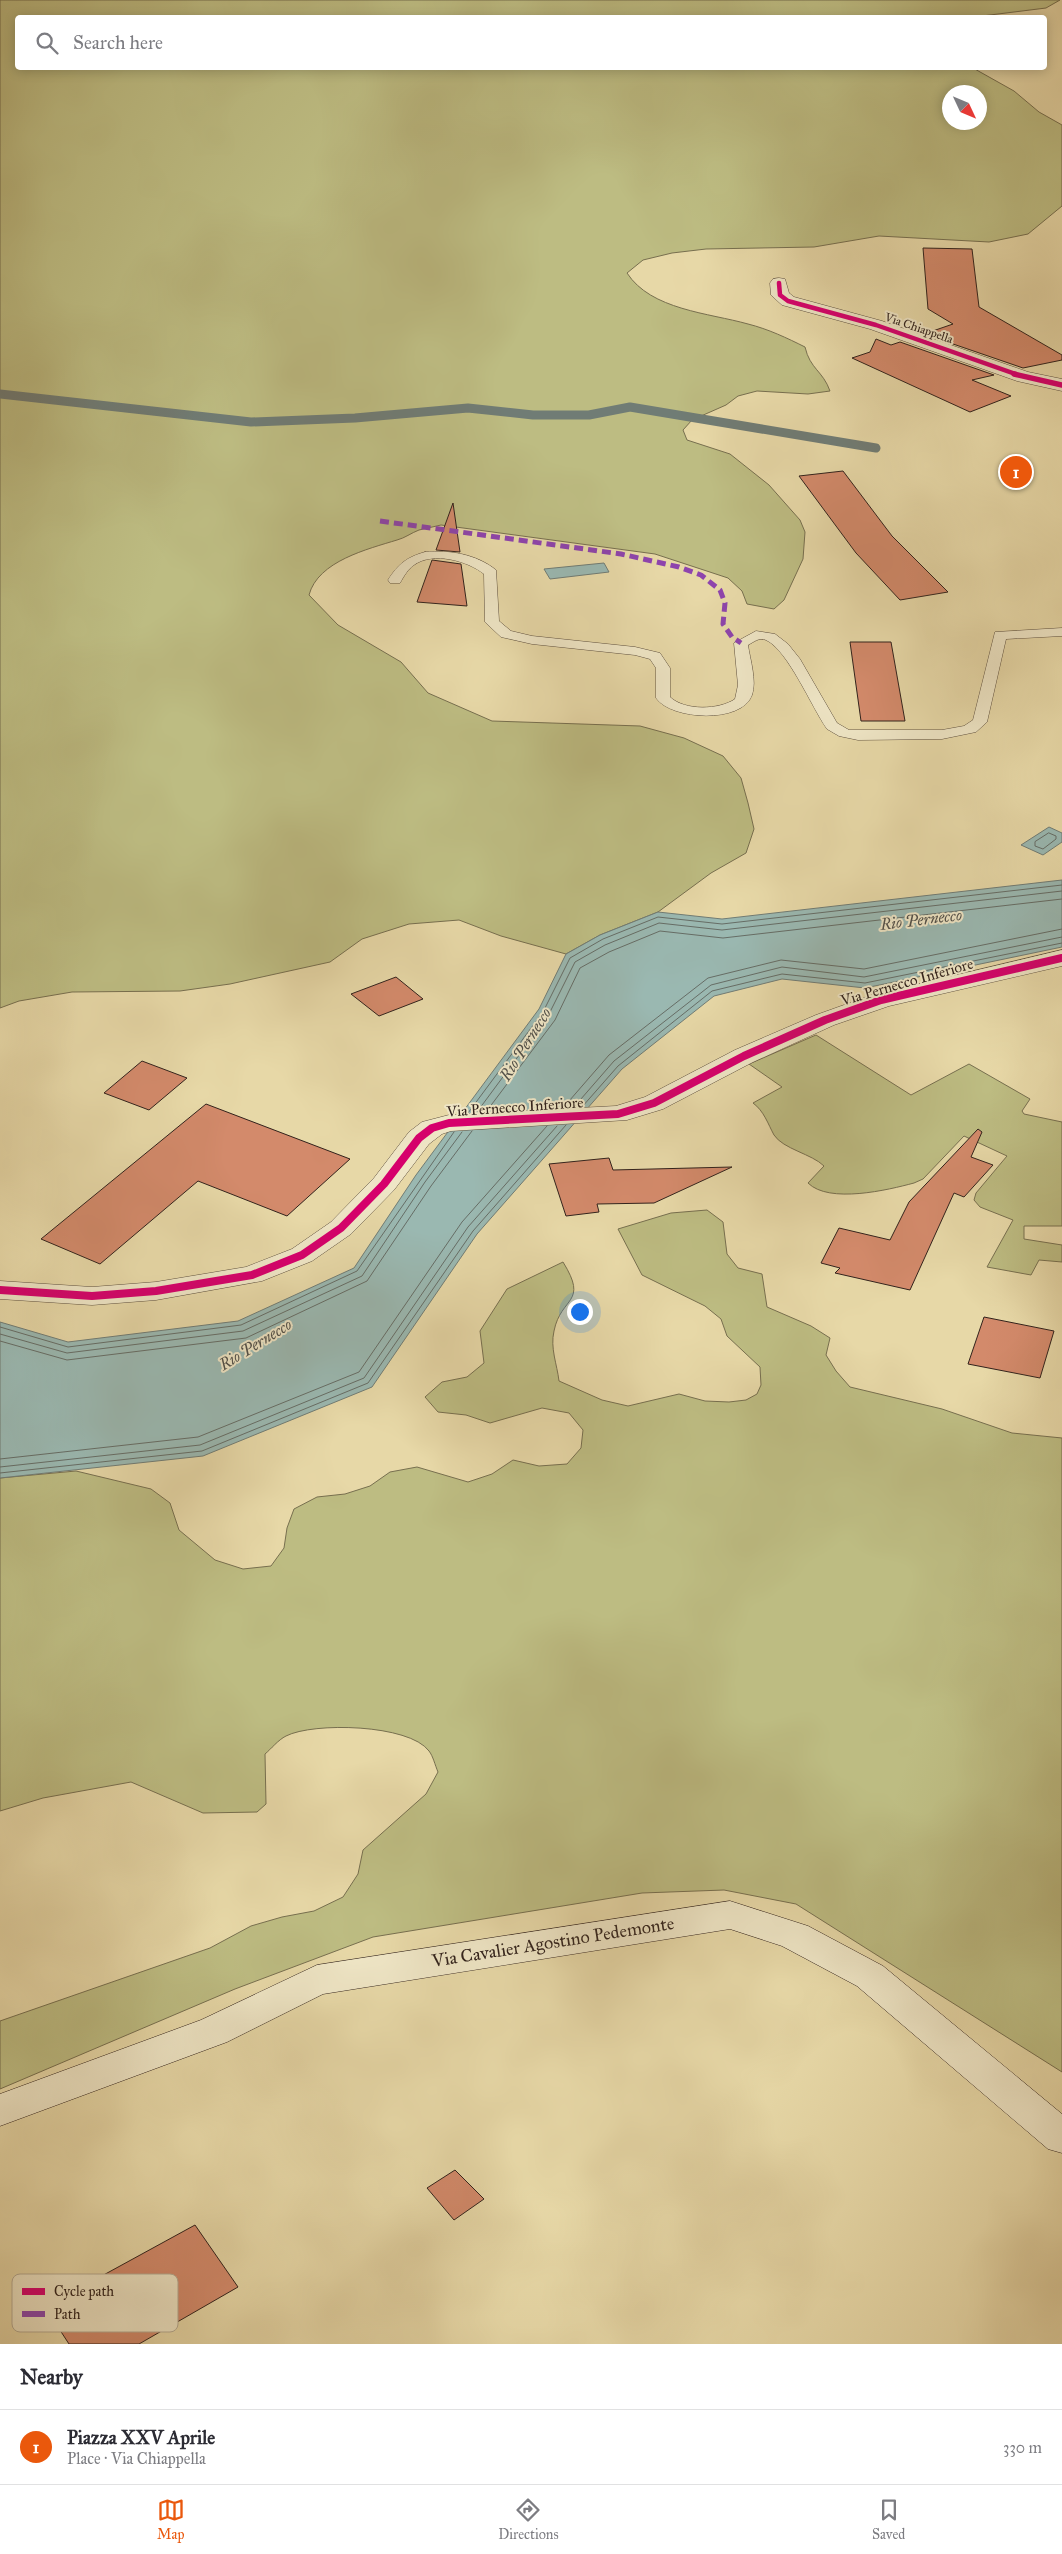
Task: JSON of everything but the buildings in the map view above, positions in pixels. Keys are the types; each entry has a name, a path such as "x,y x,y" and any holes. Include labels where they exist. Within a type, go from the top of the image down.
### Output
{"street":[{"name":"Via Chiappella","path":"779,283 780,295 788,301 876,325 1023,377 1062,385"},
{"name":"Via Pernecco Inferiore","path":"0,1290 92,1296 156,1291 252,1275 302,1255 341,1228 384,1184 419,1138 432,1128 448,1123 618,1114 654,1103 744,1056 824,1020 881,1000 1062,958"},
{"name":"Via Cavalier Agostino Pedemonte","path":"0,2110 214,2031 317,1980 730,1915 796,1936 870,1976 1062,2137"}],"lane":[{"path":"395,580 403,566 418,558 438,556 462,558 484,566 491,573 492,622 497,628 506,634 532,640 635,651 656,656 664,668 662,698 673,706 700,711 724,710 739,703 745,694 741,644 749,636 759,634 773,638 783,647 808,684 832,726 852,735 952,733 969,730 980,722 1000,635 1062,632"}],"shaded area":[{"path":"0,0 1060,0 1046,8 990,15 15,15 15,70 977,70 1014,91 1039,112 1062,125 1062,206 1028,234 989,242 879,236 814,247 706,249 672,253 643,260 627,273 637,285 651,295 666,302 699,313 755,326 805,347 810,360 827,384 830,391 808,394 757,391 738,396 726,405 692,420 683,430 687,440 730,454 769,485 800,520 805,532 803,559 784,600 774,609 747,604 742,591 728,578 655,554 441,525 419,530 400,539 359,552 333,565 322,573 314,583 309,595 338,625 401,662 428,693 492,721 640,726 684,738 723,756 741,778 748,803 754,829 746,853 711,873 658,912 600,935 566,954 501,936 459,920 409,924 362,939 330,962 230,984 180,991 72,992 19,1001 0,1008"},
{"path":"816,1035 911,1095 969,1064 1030,1099 1022,1111 1024,1114 1062,1122 1062,1226 1024,1226 1024,1239 1062,1245 1062,1262 1039,1260 1031,1275 987,1267 1013,1220 980,1207 974,1200 976,1193 1007,1156 964,1136 923,1179 914,1183 875,1192 844,1194 830,1193 808,1183 824,1166 784,1144 774,1135 763,1114 753,1103 782,1087 749,1064"},
{"path":"707,1210 723,1222 727,1254 738,1268 762,1274 767,1307 811,1326 830,1338 826,1355 836,1371 850,1387 942,1409 1012,1433 1062,1438 1062,2072 796,1904 724,1890 642,1893 373,1937 235,1989 0,2089 0,2021 210,1948 251,1926 282,1917 314,1911 343,1897 358,1874 363,1850 426,1794 438,1772 429,1751 418,1742 402,1735 382,1731 338,1727 299,1732 286,1736 265,1754 266,1804 257,1812 203,1813 131,1782 43,1798 0,1811 0,1478 76,1471 151,1489 170,1503 179,1530 215,1560 243,1569 271,1566 284,1548 287,1528 294,1509 317,1497 345,1494 370,1486 390,1472 417,1467 468,1482 492,1474 513,1460 539,1466 567,1464 581,1448 583,1430 569,1413 542,1408 490,1423 466,1415 438,1412 425,1397 442,1382 467,1377 484,1363 480,1331 507,1289 563,1262 574,1286 571,1299 557,1320 553,1337 553,1350 559,1381 602,1400 628,1406 679,1394 705,1401 729,1402 746,1400 757,1394 761,1385 760,1367 727,1336 721,1319 705,1306 642,1275 618,1229 671,1213"}],"water":[{"path":"604,563 609,572 550,579 544,569"},
{"path":"1049,827 1062,833 1062,842 1043,855 1021,845"},
{"name":"Rio Pernecco","path":"1062,880 1062,947 865,988 782,979 714,996 622,1069 477,1234 372,1387 203,1456 0,1478 0,1322 68,1342 238,1321 354,1268 416,1175 539,1009 566,954 600,935 658,912 722,919"}],"waterway":[{"path":"0,394 251,422 355,418 468,408 533,415 589,415 630,407 876,448"}],"marked path":[{"path":"380,521 498,539 621,554 679,567 701,575 716,585 725,603 723,624 732,637 741,643"}],"cycle path":[{"path":"779,283 780,295 788,301 876,325 1023,377 1062,385"},
{"path":"0,1290 92,1296 156,1291 252,1275 302,1255 341,1228 384,1184 419,1138 432,1128 449,1123 618,1114 654,1103 744,1056 825,1020 881,1000 1062,958"}],"place":[{"name":"Piazza XXV Aprile","path":"1016,472"}]}
